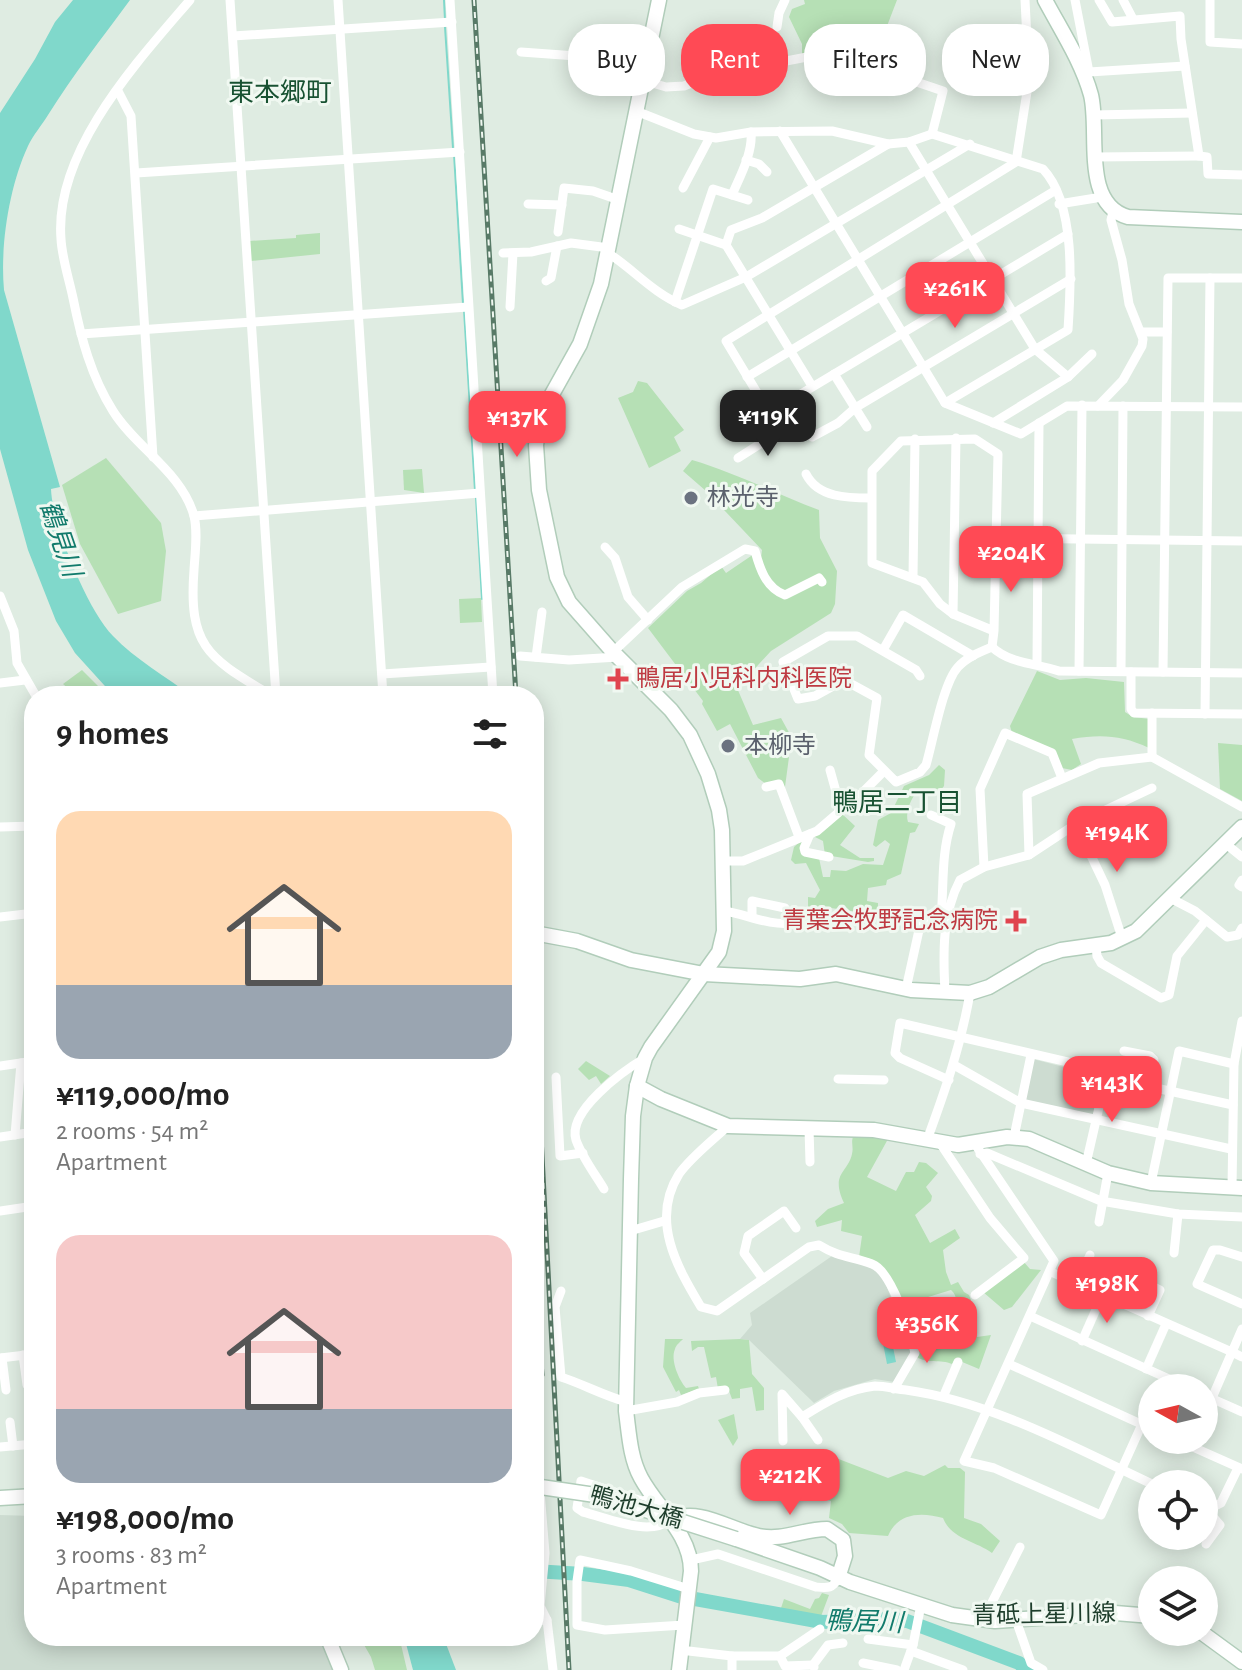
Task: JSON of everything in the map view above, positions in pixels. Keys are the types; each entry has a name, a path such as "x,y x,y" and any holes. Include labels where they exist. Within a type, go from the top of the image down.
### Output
{"street":[{"path":"190,0 143,54 79,154 67,182 61,239 94,379 115,414 185,495 194,516 193,617 200,637 214,657 232,673 256,686"},
{"path":"230,0 273,686"},
{"path":"338,0 383,686"},
{"path":"450,0 447,23 491,686"},
{"path":"654,24 659,0"},
{"path":"777,24 785,0"},
{"path":"738,458 780,431 726,341 1016,162 1029,79 1025,0"},
{"path":"1045,0 1086,74"},
{"path":"1075,0 1091,96 1095,157 1102,197 1113,211 1128,217 1242,222"},
{"path":"1099,0 1112,22 1180,16 1199,156"},
{"path":"1123,0 1133,19"},
{"path":"1210,0 1210,42 1242,44"},
{"path":"233,36 447,23"},
{"path":"521,52 568,55"},
{"path":"665,86 684,86 736,65 804,58"},
{"path":"1086,74 1185,66"},
{"path":"926,85 943,91 932,134"},
{"path":"118,91 131,116 153,457"},
{"path":"639,96 594,308 580,344 541,414 536,464 557,577 569,602 681,721 698,750 719,810 725,911 719,952 645,1058 633,1116 626,1406 634,1461 640,1477 691,1555 679,1670"},
{"path":"636,111 694,134 710,137 751,132 832,131 888,144 909,142 932,134 1043,169 1054,181 1068,234 1071,279 1068,330 945,403"},
{"path":"1093,115 1192,113"},
{"path":"780,131 945,403 1021,434 1067,406 1242,407"},
{"path":"732,195 746,160 751,132"},
{"path":"683,188 710,137"},
{"path":"909,142 1035,349 1068,377"},
{"path":"726,245 731,230 762,218 888,144"},
{"path":"510,307 508,253 571,243 608,250 639,278 682,305 746,277 970,144"},
{"path":"136,173 456,153"},
{"path":"1095,157 1199,156 1207,157 1208,174 1242,175"},
{"path":"746,160 759,164 767,172"},
{"path":"558,232 564,188 593,191 619,200"},
{"path":"675,302 713,189 748,200"},
{"path":"747,377 1056,190"},
{"path":"1059,204 1102,197"},
{"path":"528,204 562,205"},
{"path":"1098,406 1123,380 1142,346 1141,332 1129,304 1111,220 1113,211"},
{"path":"679,229 726,245 812,386"},
{"path":"769,413 1068,234"},
{"path":"546,281 551,278 557,246"},
{"path":"1163,672 1168,278 1242,278"},
{"path":"1205,714 1210,278"},
{"path":"812,437 1071,279"},
{"path":"81,334 465,307"},
{"path":"1141,332 1167,332"},
{"path":"993,423 1068,377 1092,354"},
{"path":"834,374 867,427"},
{"path":"1079,671 1082,405"},
{"path":"1123,406 1122,540 1126,672 1131,709 1134,713 1242,714"},
{"path":"1037,663 1039,423"},
{"path":"953,614 956,438"},
{"path":"913,577 915,439"},
{"path":"992,647 994,631 998,454 975,439 901,441 872,471 872,563 923,582 940,604 953,614 994,631"},
{"path":"806,474 809,480 836,498 871,498"},
{"path":"194,516 477,493"},
{"path":"995,538 1242,541"},
{"path":"605,547 618,564 628,597 648,620"},
{"path":"520,656 569,660 616,654 682,587 745,549 755,551 764,578 777,592 785,595 819,578 822,582"},
{"path":"0,596 14,631 17,663 29,686"},
{"path":"536,657 542,612"},
{"path":"883,650 903,615 973,656"},
{"path":"920,676 916,670 857,636 828,636 783,662 798,699 815,696 844,680 877,698 869,755 896,782 920,772 926,765 955,669 992,647"},
{"path":"992,647 1013,661 1037,663 1059,671 1242,673"},
{"path":"382,674 488,667"},
{"path":"0,683 25,680"},
{"path":"1152,713 1152,757"},
{"path":"984,867 980,789 1005,733 1052,753 1062,778"},
{"path":"1029,855 1027,794 1099,763 1152,757 1242,807"},
{"path":"723,861 743,861 810,834 838,813 840,806 830,770"},
{"path":"858,797 884,771"},
{"path":"766,787 779,784 799,837"},
{"path":"945,992 943,948 955,890 960,880 984,867 1029,855 1076,824 1152,788"},
{"path":"906,989 921,921 941,918 944,844 951,824 931,815"},
{"path":"1076,824 1105,885 1122,938"},
{"path":"0,827 24,826"},
{"path":"544,935 577,941 631,960 704,974 800,979 836,974 906,989 970,993 989,987 1040,957 1122,938 1136,931 1242,827"},
{"path":"810,834 805,852 829,857"},
{"path":"1226,844 1242,857"},
{"path":"1242,880 1239,885 1242,887"},
{"path":"1170,898 1227,937 1238,935 1242,928"},
{"path":"752,916 752,901 785,908"},
{"path":"725,911 752,916 767,923 793,923"},
{"path":"0,917 24,914"},
{"path":"1096,945 1101,963 1161,998 1169,995 1177,956 1206,920"},
{"path":"970,993 962,1038 934,1141 990,1218 1024,1258 975,1295"},
{"path":"977,1149 1014,1137 1041,1142 1108,1173 1151,1183 1237,1187 1231,1149 1236,1097 1234,1064 1242,1021"},
{"path":"949,1080 895,1053 900,1023 1102,1070 1106,1077 1086,1164"},
{"path":"1124,1051 1150,1056 1154,1060 1149,1086"},
{"path":"1151,1183 1179,1051 1234,1064"},
{"path":"1014,1137 1031,1055"},
{"path":"604,1189 576,1140 579,1117 617,1077 645,1058"},
{"path":"15,1135 21,1063"},
{"path":"0,1066 24,1063"},
{"path":"954,1065 1021,1103 1231,1149"},
{"path":"556,1077 560,1156 583,1153"},
{"path":"617,1077 728,1126 874,1130 977,1149 1101,1201 1178,1214 1242,1217"},
{"path":"1106,1077 1171,1091 1236,1097"},
{"path":"838,1079 884,1080"},
{"path":"728,1126 680,1173 664,1221 678,1268 701,1307 717,1311 809,1247 819,1245 834,1255 874,1264 885,1275 910,1331 915,1353 894,1389"},
{"path":"809,1129 810,1162"},
{"path":"0,1137 24,1134"},
{"path":"977,1149 1054,1261 964,1461 994,1468 1101,1515 1138,1442"},
{"path":"1099,1222 1108,1173"},
{"path":"0,1211 24,1207"},
{"path":"763,1279 744,1253 748,1236 784,1211 796,1228"},
{"path":"1174,1253 1178,1214"},
{"path":"630,1231 664,1221"},
{"path":"1242,1257 1213,1250 1197,1284 1242,1304"},
{"path":"1077,1284 1090,1255"},
{"path":"1051,1272 1242,1357"},
{"path":"1115,1301 1127,1274 1160,1290 1148,1316"},
{"path":"561,1291 555,1307 561,1377 596,1389 626,1406 677,1402 699,1393 725,1390"},
{"path":"1082,1341 1102,1296"},
{"path":"1030,1316 1157,1374"},
{"path":"1146,1369 1166,1324"},
{"path":"1218,1378 1242,1329"},
{"path":"6,1390 1,1358 24,1355"},
{"path":"944,1395 958,1362"},
{"path":"1009,1364 1138,1422"},
{"path":"802,1417 830,1399 878,1386 944,1395 987,1410 1138,1477"},
{"path":"783,1441 782,1394 818,1440"},
{"path":"1218,1401 1242,1412"},
{"path":"10,1422 13,1446"},
{"path":"0,1447 24,1445"},
{"path":"1208,1454 1240,1468 1218,1504"},
{"path":"654,1498 642,1501 581,1481 577,1508 647,1529 662,1527 683,1514 700,1516 748,1533 770,1537 827,1529 843,1540 845,1556 835,1585 830,1588 816,1587 718,1554 691,1560"},
{"name":"鴨池大橋","path":"544,1487 629,1503 734,1542"},
{"path":"0,1501 24,1497"},
{"name":"鴨池大橋","path":"544,1497 627,1512 734,1542"},
{"path":"0,1501 24,1503"},
{"path":"544,1541 544,1568"},
{"name":"青砥上星川線","path":"734,1542 820,1568 838,1578 952,1615 983,1620 1016,1620 1115,1613 1138,1615"},
{"path":"983,1620 1020,1547"},
{"path":"684,1625 605,1630 577,1625 580,1560 631,1571 689,1589"},
{"path":"904,1670 921,1605"},
{"path":"544,1614 553,1670"},
{"path":"1016,1620 1031,1663 1043,1670"},
{"path":"680,1650 732,1656 780,1656 820,1629"},
{"path":"868,1639 912,1648 963,1670"},
{"path":"780,1656 785,1666 790,1668 814,1667 828,1645 843,1643"},
{"path":"1218,1644 1242,1662"},
{"path":"331,1646 341,1670"},
{"path":"732,1656 732,1670"},
{"path":"863,1663 897,1670"}],"shaded area":[{"path":"1033,1059 1102,1077 1093,1116 1023,1101"},
{"path":"832,1256 875,1266 883,1277 912,1352 894,1382 875,1379 834,1391 814,1403 749,1340 740,1339 752,1325 750,1313"},
{"path":"0,1515 24,1516 24,1646 324,1646 334,1670 0,1670"}],"green space":[{"path":"804,0 897,0 888,24 804,24 802,57 802,44 789,17 792,9 805,4"},
{"path":"320,233 320,254 251,261 249,241"},
{"path":"638,381 647,383 684,430 674,437 681,451 649,468 618,398 633,392"},
{"path":"106,458 161,523 166,551 161,601 118,614 80,544 62,485"},
{"path":"692,460 819,510 820,538 837,571 835,604 831,613 771,651 737,688 753,725 781,718 792,738 786,756 789,757 785,787 766,784 758,778 730,724 717,731 703,701 648,628 687,591 721,566 726,573 754,554 761,558 762,550 683,471"},
{"path":"422,469 424,493 404,490 403,470"},
{"path":"481,598 482,622 460,623 459,599"},
{"path":"82,670 98,686 65,686 63,684"},
{"path":"1037,671 1060,680 1086,678 1124,682 1125,712 1133,717 1150,719 1149,748 1130,740 1111,737 1072,739 1081,764 1072,770 1062,768 1053,751 1012,733 1010,726"},
{"path":"1218,743 1242,745 1242,801 1220,789"},
{"path":"939,765 945,770 944,786 940,791 915,794 910,804 908,822 919,824 915,832 910,833 901,874 887,880 886,885 868,888 867,901 878,903 878,915 831,908 808,910 808,897 815,898 820,890 806,863 795,864 791,860 794,847 805,837 801,846 819,858 823,877 830,877 831,870 846,871 863,864 883,865 890,844 885,840 876,847 873,845 878,820 891,813 904,786 929,775"},
{"path":"841,813 855,826 840,845 860,858 874,858 874,861 825,855 823,841 813,836"},
{"path":"1096,821 1108,846 1092,853 1081,827"},
{"path":"586,1061 610,1076 601,1084 596,1076 589,1080 578,1069"},
{"path":"853,1137 888,1139 867,1177 896,1191 906,1172 914,1172 919,1162 926,1163 938,1173 926,1187 932,1196 931,1201 915,1215 930,1243 955,1229 960,1238 943,1250 946,1272 951,1285 958,1282 969,1295 971,1300 963,1306 975,1320 977,1337 991,1335 979,1369 955,1359 952,1364 917,1357 887,1274 875,1261 859,1257 862,1236 841,1231 842,1220 817,1227 815,1221 828,1209 844,1203 839,1179 852,1154","holes":["953,1292 955,1308 963,1325 930,1331 923,1323 925,1298"]},
{"path":"1023,1261 1030,1269 1041,1270 1012,1307 1004,1310 983,1292"},
{"path":"665,1339 683,1339 676,1346 674,1354 676,1370 686,1388 698,1386 699,1389 681,1395 679,1390 676,1392 663,1367"},
{"path":"749,1340 752,1374 764,1388 764,1410 756,1411 752,1387 740,1389 740,1398 732,1399 728,1388 718,1389 716,1377 711,1378 704,1347 692,1351 691,1341"},
{"path":"734,1414 738,1438 733,1446 718,1420"},
{"path":"836,1458 888,1478 906,1471 924,1476 945,1465 960,1468 965,1472 964,1518 981,1524 1000,1541 992,1553 952,1531 943,1518 927,1515 904,1518 888,1536 849,1533 842,1524 829,1518 831,1501 790,1488 775,1486 769,1493 766,1491 771,1479 791,1471 801,1475"},
{"path":"822,1593 829,1595 820,1619 780,1611 784,1599 810,1609"},
{"path":"365,1646 401,1646 407,1670 375,1670"}],"water":[{"name":"鶴見川","path":"73,0 130,0 67,86 35,134 21,162 7,217 3,255 4,290 60,487 51,489 53,504 73,566 93,607 113,636 178,686 105,686 75,653 56,621 28,550 0,449 0,113 55,22"},
{"path":"890,1332 896,1362 887,1364 881,1333"},
{"path":"407,1646 447,1646 456,1670 413,1670"}],"waterway":[{"path":"444,0 445,20"},
{"path":"445,27 453,148"},
{"path":"454,154 463,304"},
{"path":"464,310 475,491"},
{"path":"476,498 482,599"},
{"name":"鴨居川","path":"544,1572 629,1580 682,1597"},
{"name":"鴨居川","path":"695,1599 822,1622 907,1621 1019,1663 1027,1670"}],"railway":[{"path":"474,0 515,686"},
{"path":"544,1194 569,1670"}],"place":[{"name":"林光寺","path":"691,498"},
{"name":"鴨居小児科内科医院","path":"618,679"},
{"name":"本柳寺","path":"728,746"},
{"name":"青葉会牧野記念病院","path":"1016,921"}],"district":[{"name":"東本郷町","path":"280,93"},
{"name":"鴨居二丁目","path":"897,803"}]}
